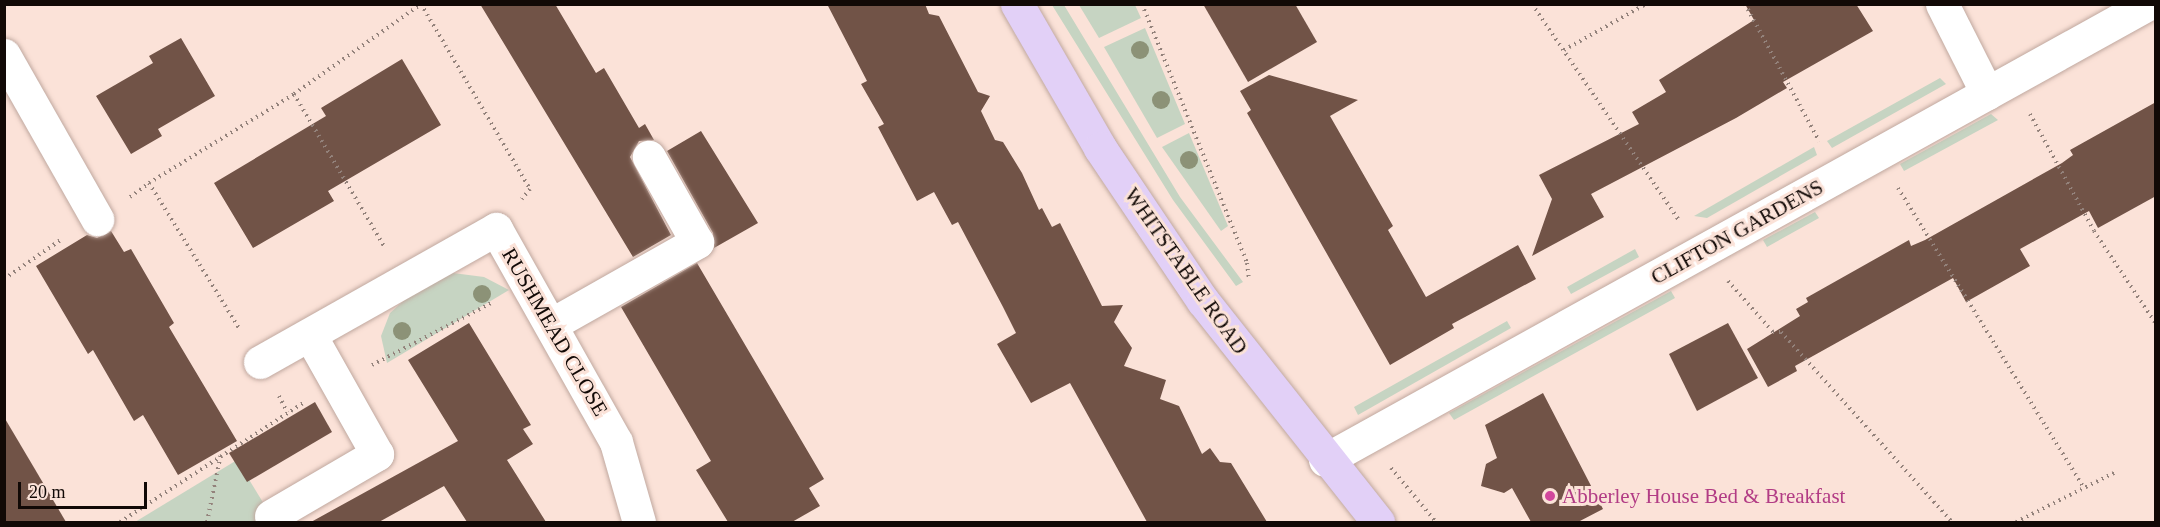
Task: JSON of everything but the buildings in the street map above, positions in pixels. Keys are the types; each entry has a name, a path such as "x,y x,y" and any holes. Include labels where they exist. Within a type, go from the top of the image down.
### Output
{"main road":[{"name":"WHITSTABLE ROAD","path":"1017,4 1100,148 1203,301 1325,460 1378,522"}],"street":[{"path":"1942,4 2000,86"},
{"name":"CLIFTON GARDENS","path":"1325,460 2148,4"},
{"path":"4,55 97,219"},
{"path":"552,324 697,242 649,157"},
{"name":"RUSHMEAD CLOSE","path":"260,362 496,229 552,324 616,442 639,522"},
{"path":"271,516 377,454 310,335"}],"path":[{"path":"4,279 149,183 294,94 421,4 530,189 496,229"},
{"path":"1142,4 1247,264 1249,280"},
{"path":"1532,4 1701,251 1952,522"},
{"path":"1564,50 1646,4"},
{"path":"1744,4 1838,176"},
{"path":"2000,86 2156,324"},
{"path":"294,94 404,281"},
{"path":"1887,150 1900,175 1893,180 1959,294 2084,488"},
{"path":"149,183 260,362 287,412"},
{"path":"1366,438 1436,522"},
{"path":"207,522 221,453"},
{"path":"2016,522 2114,473"}],"green space":[{"path":"1052,5 1064,5 1180,197 1243,282 1236,286 1173,200"},
{"path":"1079,5 1135,5 1141,18 1099,38"},
{"path":"1145,28 1185,124 1157,138 1104,47"},
{"path":"1940,78 1946,84 1832,148 1827,141"},
{"path":"1991,114 1998,120 1904,171 1900,164"},
{"path":"1189,133 1228,226 1221,231 1162,147"},
{"path":"1814,147 1817,155 1707,218 1694,216"},
{"path":"1815,212 1819,218 1767,247 1763,240"},
{"path":"1635,249 1639,257 1571,294 1567,287"},
{"path":"453,273 484,277 509,290 387,363 381,336 390,313 411,294"},
{"path":"1671,291 1675,298 1454,420 1449,413"},
{"path":"1507,321 1511,328 1358,415 1354,407"},
{"path":"237,460 275,522 135,522"}],"place":[{"name":"Abberley House Bed & Breakfast","path":"1550,496"}]}
